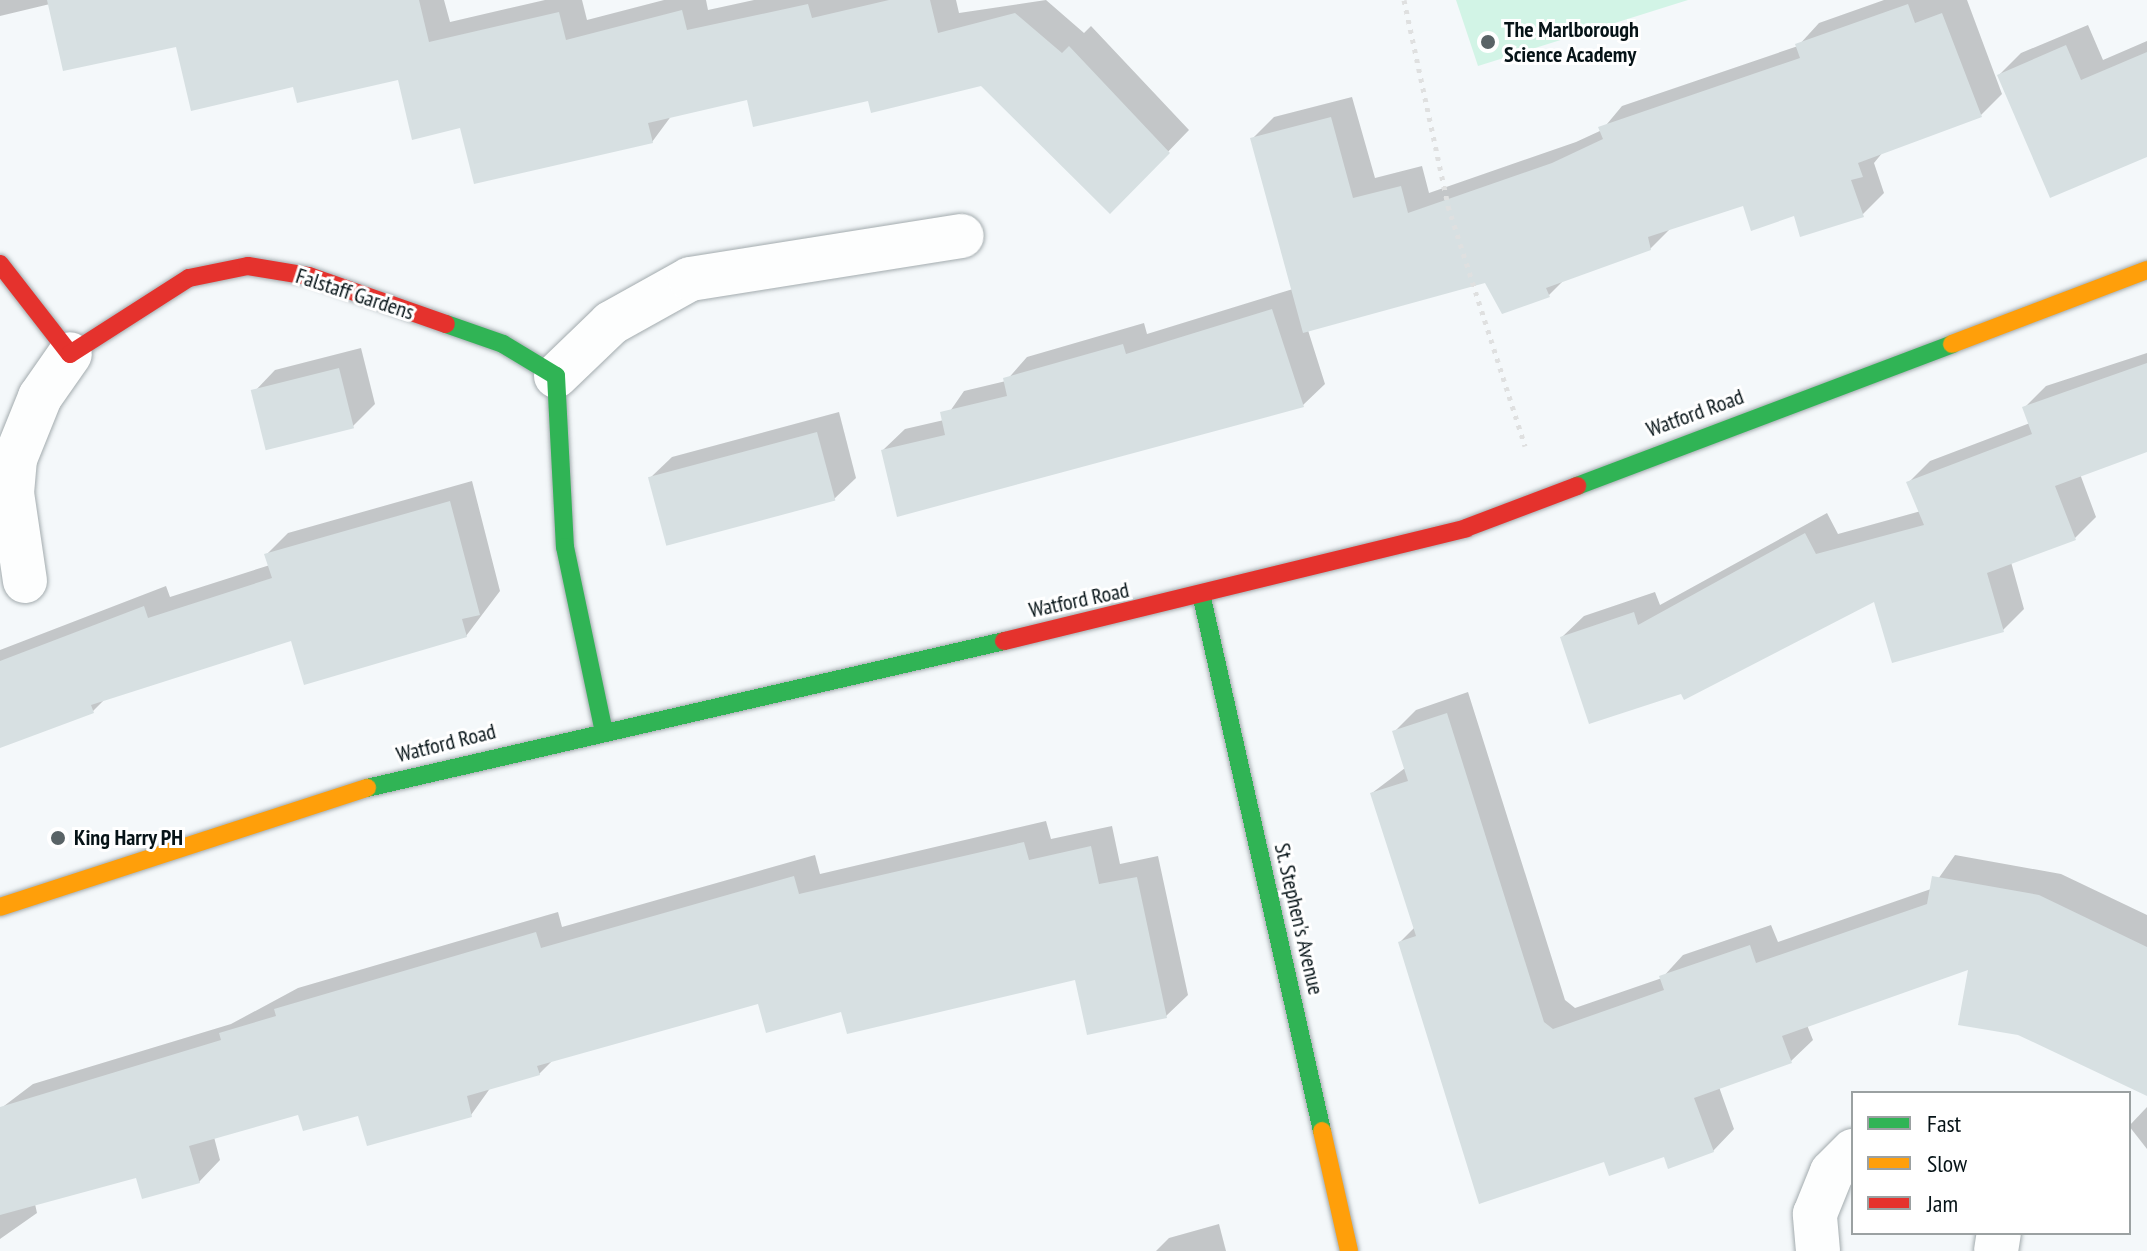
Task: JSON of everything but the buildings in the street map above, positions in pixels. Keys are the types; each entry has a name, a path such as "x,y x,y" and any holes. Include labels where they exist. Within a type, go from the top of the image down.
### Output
{"main road":[{"path":"0,264 70,354"},
{"name":"Falstaff Gardens","path":"70,354 189,278 248,266 309,276 503,344 556,376"},
{"name":"Watford Road","path":"0,907 367,788 603,728 1202,598 1466,528 2147,270"},
{"path":"556,376 565,547 603,728"},
{"name":"St. Stephen's Avenue","path":"1202,598 1349,1251"}],"street":[{"path":"556,376 611,323 690,279 962,236"},
{"name":"Falstaff Gardens","path":"25,581 6,493 15,459 40,397 70,354"},
{"path":"1810,1249 1815,1214 1832,1172 1851,1153"}],"path":[{"path":"1404,0 1448,206 1542,498"}],"green space":[{"name":"The Marlborough Science Academy","path":"1456,0 1688,0 1478,66"}],"traffic: fast":[{"path":"446,324 503,344 556,376 565,547 603,728"},
{"path":"1577,486 1952,344"},
{"path":"1202,598 1322,1131"},
{"path":"367,788 1004,641"}],"traffic: slow":[{"path":"1952,344 2147,270"},
{"path":"0,907 367,788"},
{"path":"1322,1131 1349,1251"}],"traffic: jam":[{"path":"0,264 70,354 189,278 248,266 309,276 446,324"},
{"path":"1004,641 1466,528 1577,486"}],"place":[{"name":"The Marlborough Science Academy","path":"1488,42"},
{"name":"King Harry PH","path":"58,838"}]}
